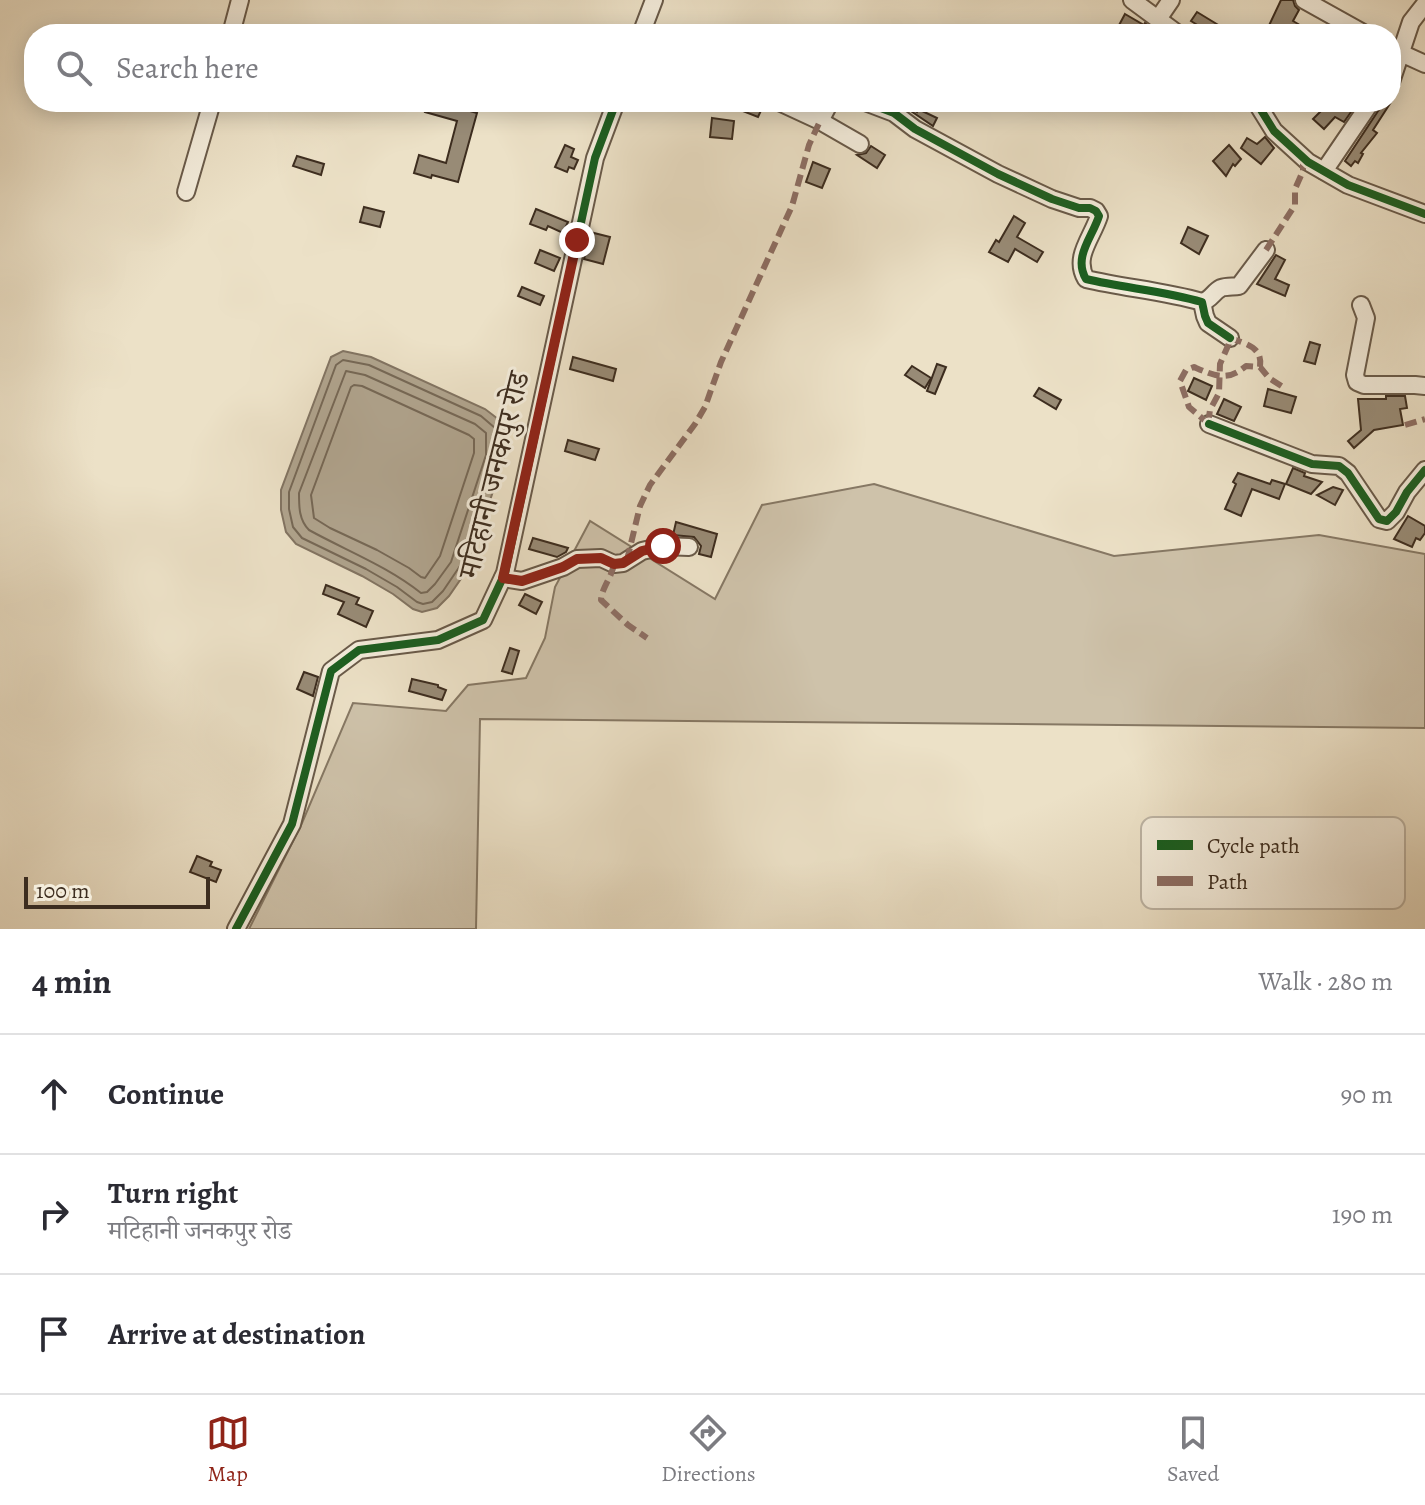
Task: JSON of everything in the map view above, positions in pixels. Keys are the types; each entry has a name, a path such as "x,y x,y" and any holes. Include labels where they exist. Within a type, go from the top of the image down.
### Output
{"street":[{"path":"234,24 240,0"},
{"path":"645,24 654,0"},
{"path":"1132,0 1165,24"},
{"path":"1158,19 1171,0"},
{"path":"1304,0 1347,24"},
{"path":"1401,40 1425,4"},
{"path":"1401,53 1425,64"},
{"path":"186,192 209,112"},
{"name":"मटिहानी जनकपुर रोड","path":"236,929 292,824 331,671 359,650 438,640 483,620 503,578 595,158 612,112"},
{"path":"801,112 860,144"},
{"path":"820,121 825,112"},
{"path":"891,112 915,129 998,174 1052,199 1096,211 1099,216 1080,258 1081,271 1086,279 1173,293 1202,302 1224,287 1239,286 1266,250"},
{"path":"1262,112 1274,131 1308,162 1348,185 1425,214"},
{"path":"1324,171 1364,112"},
{"path":"1202,302 1208,323 1230,338"},
{"path":"1361,305 1366,318 1355,375 1357,382 1364,385 1425,386"},
{"path":"1209,424 1312,464 1339,466 1348,473 1379,519 1387,521 1425,470"},
{"path":"503,578 522,581 577,559 601,558 614,564 623,563 642,551 663,546 689,547"}],"shaded area":[{"path":"874,484 1114,556 1319,535 1425,554 1425,728 480,719 476,929 249,929 302,823 353,703 446,711 468,685 526,678 545,638 555,587 590,521 715,599 762,505"}],"water":[{"path":"343,351 371,357 485,409 502,422 504,458 467,570 437,608 422,612 413,609 362,576 296,544 286,532 281,490 331,357"}],"building":[{"path":"1281,0 1293,0 1299,10 1293,21 1298,24 1270,24"},
{"path":"1197,12 1217,24 1196,24 1191,21"},
{"path":"1125,14 1142,24 1120,24"},
{"path":"425,112 477,113 458,182 414,173 419,155 446,163 457,121"},
{"path":"912,112 924,112 937,118 933,126"},
{"path":"1320,112 1351,112 1344,122 1335,117 1324,129 1313,119"},
{"path":"1377,112 1385,112 1373,130 1377,133 1361,153 1358,163 1355,161 1351,166 1345,161"},
{"path":"712,118 734,121 732,139 710,137"},
{"path":"1265,137 1274,148 1261,164 1241,148 1247,138 1257,144"},
{"path":"565,145 574,149 571,157 578,160 574,169 569,167 567,172 555,167"},
{"path":"1229,145 1241,159 1235,166 1233,164 1226,176 1213,161"},
{"path":"871,146 885,155 877,168 857,155 866,153"},
{"path":"297,156 324,164 321,175 293,166"},
{"path":"813,162 830,169 822,188 806,182"},
{"path":"364,207 384,212 380,227 360,222"},
{"path":"536,209 568,222 563,233 548,226 546,230 530,224"},
{"path":"1014,216 1025,223 1017,237 1043,252 1037,262 1015,249 1008,262 989,252 996,240 999,242"},
{"path":"1188,227 1208,236 1199,254 1181,243"},
{"path":"590,232 610,237 603,264 584,259"},
{"path":"540,250 560,258 554,271 535,263"},
{"path":"1276,255 1285,260 1275,279 1289,285 1285,296 1257,284"},
{"path":"522,287 544,296 540,305 518,296"},
{"path":"1310,342 1320,345 1315,364 1304,361"},
{"path":"573,357 616,369 613,381 570,369"},
{"path":"937,364 946,367 935,394 927,391"},
{"path":"912,366 931,378 925,388 905,375"},
{"path":"1194,378 1212,386 1206,400 1188,391"},
{"path":"1039,388 1061,400 1056,409 1034,396"},
{"path":"1268,389 1296,397 1291,413 1264,406"},
{"path":"1386,396 1405,396 1407,408 1400,409 1403,425 1374,430 1354,448 1348,441 1361,430 1358,399 1386,399"},
{"path":"1224,399 1241,407 1234,421 1217,414"},
{"path":"568,440 599,449 595,460 565,451"},
{"path":"1293,468 1305,473 1304,476 1322,482 1311,494 1286,484"},
{"path":"1238,473 1270,484 1272,480 1285,484 1279,499 1252,489 1241,516 1225,509"},
{"path":"1333,487 1343,490 1335,505 1317,495"},
{"path":"1408,516 1425,526 1425,533 1420,540 1416,538 1412,547 1394,539"},
{"path":"676,522 717,534 711,557 699,554 701,546 694,537 673,535"},
{"path":"533,538 568,548 557,557 529,549"},
{"path":"326,585 359,598 356,604 373,611 366,627 338,614 344,602 323,594"},
{"path":"525,594 542,602 536,614 519,605"},
{"path":"510,648 519,651 512,674 502,671"},
{"path":"304,672 318,677 313,696 297,689"},
{"path":"412,679 446,690 442,700 409,691"},
{"path":"197,856 221,870 216,882 190,872"}],"marked path":[{"path":"627,560 640,506 650,485 705,407 721,362 792,206 809,145 820,121"},
{"path":"1266,250 1295,205 1295,189 1303,171 1303,157"},
{"path":"1230,338 1256,351 1260,367"},
{"path":"1208,423 1210,410 1219,393 1220,364 1231,339"},
{"path":"1209,424 1189,407 1180,381 1186,370 1194,367 1227,376 1246,366 1260,367 1283,387"},
{"path":"1405,425 1425,419"},
{"path":"614,564 601,600 647,638"}],"cycle path":[{"path":"236,929 292,824 331,671 359,650 438,640 483,620 505,573 595,158 612,112"},
{"path":"891,112 915,129 998,174 1052,199 1096,211 1099,216 1083,255 1086,279 1202,302 1208,323 1230,338"},
{"path":"1262,112 1274,131 1308,162 1348,185 1425,214"},
{"path":"1209,424 1312,464 1339,466 1348,473 1379,519 1387,521 1425,470"}],"route":[{"path":"577,240 503,578 522,581 577,559 601,558 614,564 623,563 642,551 663,546"}]}
